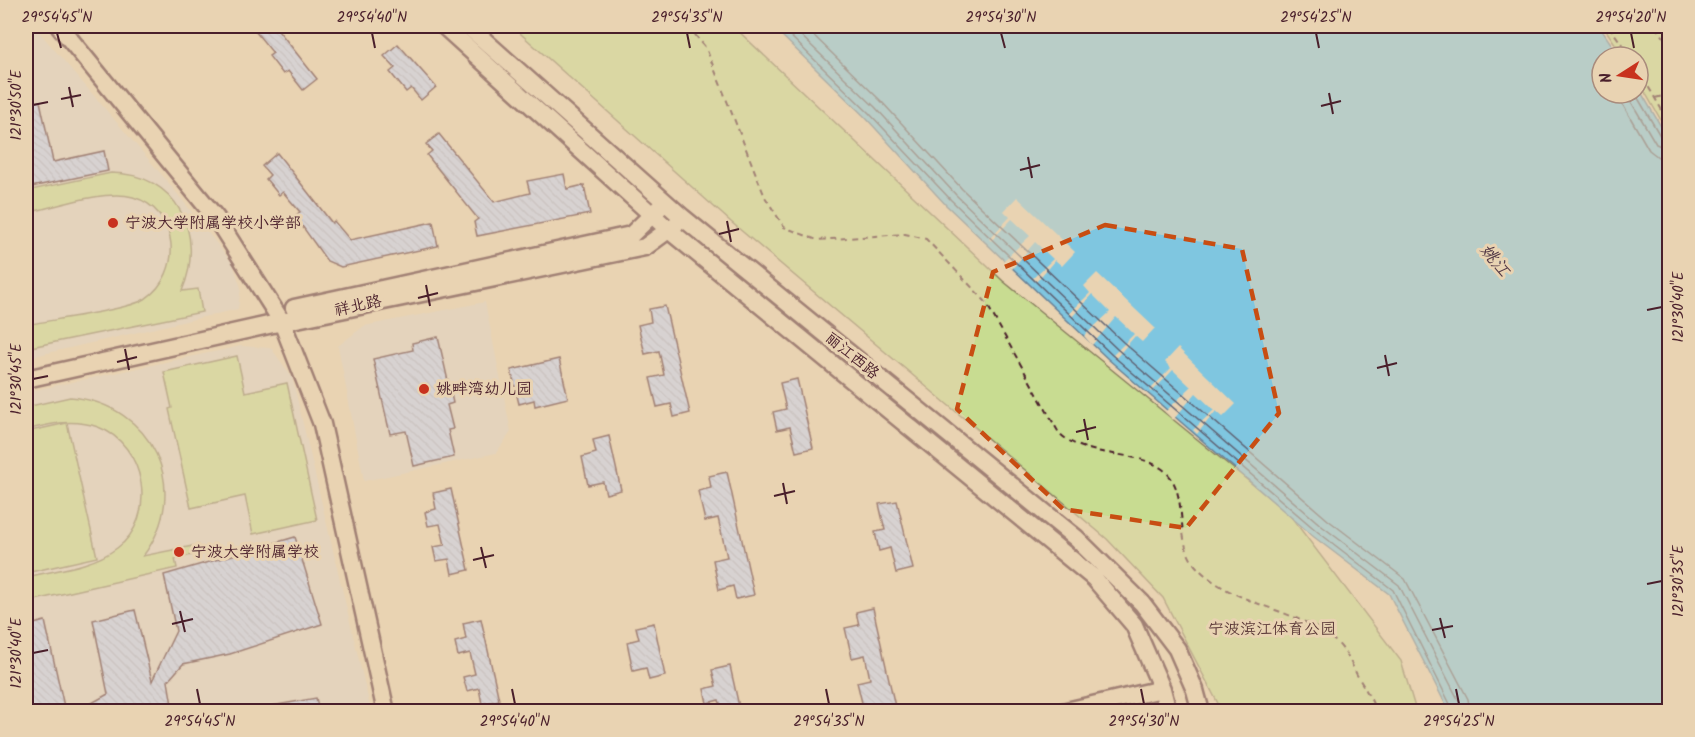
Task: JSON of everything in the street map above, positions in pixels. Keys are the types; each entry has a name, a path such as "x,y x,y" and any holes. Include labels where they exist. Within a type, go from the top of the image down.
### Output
{"street":[{"path":"59,26 216,218 278,317 322,423 386,711"},
{"name":"丽江西路","path":"444,26 670,231 1094,578 1134,625 1162,689 1168,711"},
{"name":"丽江西路","path":"468,26 682,217 1076,538 1142,603 1177,649 1195,690 1201,711"},
{"name":"祥北路","path":"26,379 278,317 631,235 653,215 664,201"},
{"name":"祥北路","path":"26,369 278,317 645,247 670,231 682,217"},
{"path":"1062,711 1162,689"}],"path":[{"path":"688,26 706,48 765,197 784,227 817,240 905,234 926,239 985,301 1059,433 1079,447 1143,461 1162,469 1175,488 1182,535 1195,564 1234,594 1315,627 1336,642 1348,657 1376,711"},
{"path":"1610,26 1623,45"},
{"path":"1656,26 1670,46"},
{"path":"1650,89 1670,124"},
{"path":"1655,98 1670,94"}],"highlighted area":[{"path":"1105,225 1242,249 1279,413 1186,528 1063,509 957,409 993,272"}],"shaded area":[{"name":"宁波大学附属学校小学部","path":"26,26 34,26 168,182 233,264 241,288 238,309 26,358"},
{"name":"姚畔湾幼儿园","path":"485,302 511,432 496,453 364,481 338,346 364,326"},
{"name":"宁波大学附属学校","path":"241,346 271,348 292,377 371,711 26,711 26,392"}],"green space":[{"name":"宁波滨江体育公园","path":"512,26 733,26 1003,281 1289,514 1401,661 1416,711 1222,711 1163,598 1107,539 731,222"},
{"path":"1603,26 1669,26 1669,134 1650,101 1650,45 1616,45"},
{"path":"111,173 134,176 153,183 169,195 180,211 187,229 190,249 189,270 182,291 198,289 202,312 26,348 26,325 106,311 136,303 158,288 166,274 171,243 167,228 160,215 148,204 133,197 108,195 94,197 26,213 26,191"},
{"path":"237,356 245,392 287,383 317,520 253,534 245,496 191,508 169,409 172,408 164,372"},
{"path":"70,397 99,403 123,416 143,433 156,454 164,479 164,504 158,531 143,556 198,545 200,553 175,559 177,568 26,602 26,577 96,560 117,548 130,535 138,518 142,501 141,482 136,465 127,449 114,436 89,424 71,422 26,430 26,407"},
{"path":"67,423 97,557 26,573 26,432"}],"water":[{"name":"姚江","path":"772,26 1599,26 1612,45 1590,45 1590,105 1649,105 1669,140 1669,711 1449,711 1389,594 1314,537 1108,359 946,205 865,117"}],"pier":[{"path":"1017,197 1075,252 1062,266 1055,260 1036,282 1032,279 1053,259 1035,242 1012,269 1003,261 1030,236 1012,219 991,241 989,239 1010,217 1004,211"},
{"path":"1097,273 1155,328 1142,342 1135,336 1116,358 1113,355 1134,334 1116,317 1092,345 1084,336 1110,312 1092,294 1072,317 1069,314 1090,293 1084,286"},
{"path":"1178,348 1236,404 1223,417 1216,411 1197,434 1193,430 1214,410 1196,393 1173,420 1165,412 1191,387 1173,370 1152,392 1150,390 1171,368 1165,362"}],"building":[{"path":"251,26 275,26 317,79 303,90 288,71 283,74 269,56 273,53"},
{"path":"398,44 436,87 421,100 411,88 406,92 390,72 395,68 384,56"},
{"path":"40,101 53,162 104,151 108,171 26,188 26,104"},
{"path":"439,134 494,202 530,193 527,181 564,174 567,189 584,185 590,214 477,236 474,222 478,219 427,155 432,151 426,144"},
{"path":"277,153 332,223 334,221 350,240 433,222 438,246 341,267 327,261 295,216 300,212 283,192 279,195 266,179 270,175 262,166"},
{"path":"665,306 690,413 674,417 671,404 657,407 650,378 664,375 659,351 645,354 638,325 651,322 649,309"},
{"path":"438,337 453,403 447,405 453,429 448,430 454,457 414,466 406,431 390,434 373,359 413,350 412,343"},
{"path":"559,359 568,398 535,406 534,400 519,404 511,370"},
{"path":"797,379 813,448 796,452 790,427 777,430 773,412 786,409 780,383"},
{"path":"609,436 621,490 606,494 603,482 588,485 582,457 596,453 593,440"},
{"path":"727,472 754,595 736,599 733,586 719,590 713,560 727,557 718,518 705,521 698,491 711,488 709,476"},
{"path":"451,489 469,570 452,574 449,559 436,561 433,547 445,545 440,524 428,526 425,512 436,509 433,493"},
{"path":"897,501 913,569 896,573 890,548 879,551 875,532 885,530 879,504"},
{"path":"295,537 322,624 230,654 183,664 168,681 172,705 159,708 159,711 95,711 90,704 108,694 93,620 135,610 152,681 176,631 164,575"},
{"path":"873,608 896,711 879,711 878,708 864,711 857,682 870,679 865,655 852,658 845,628 859,625 856,612"},
{"path":"481,619 499,700 482,704 479,688 467,691 463,677 475,674 470,653 458,656 455,642 466,639 463,623"},
{"path":"45,621 65,711 26,711 26,626"},
{"path":"654,623 665,676 649,680 646,668 633,671 627,642 639,639 636,627"},
{"path":"730,666 740,711 722,711 719,700 707,703 704,689 716,686 712,670"},
{"path":"316,698 319,711 272,711 272,706"}],"place":[{"name":"宁波大学附属学校小学部","path":"113,223"},
{"name":"姚畔湾幼儿园","path":"424,389"},
{"name":"宁波大学附属学校","path":"179,552"}]}
